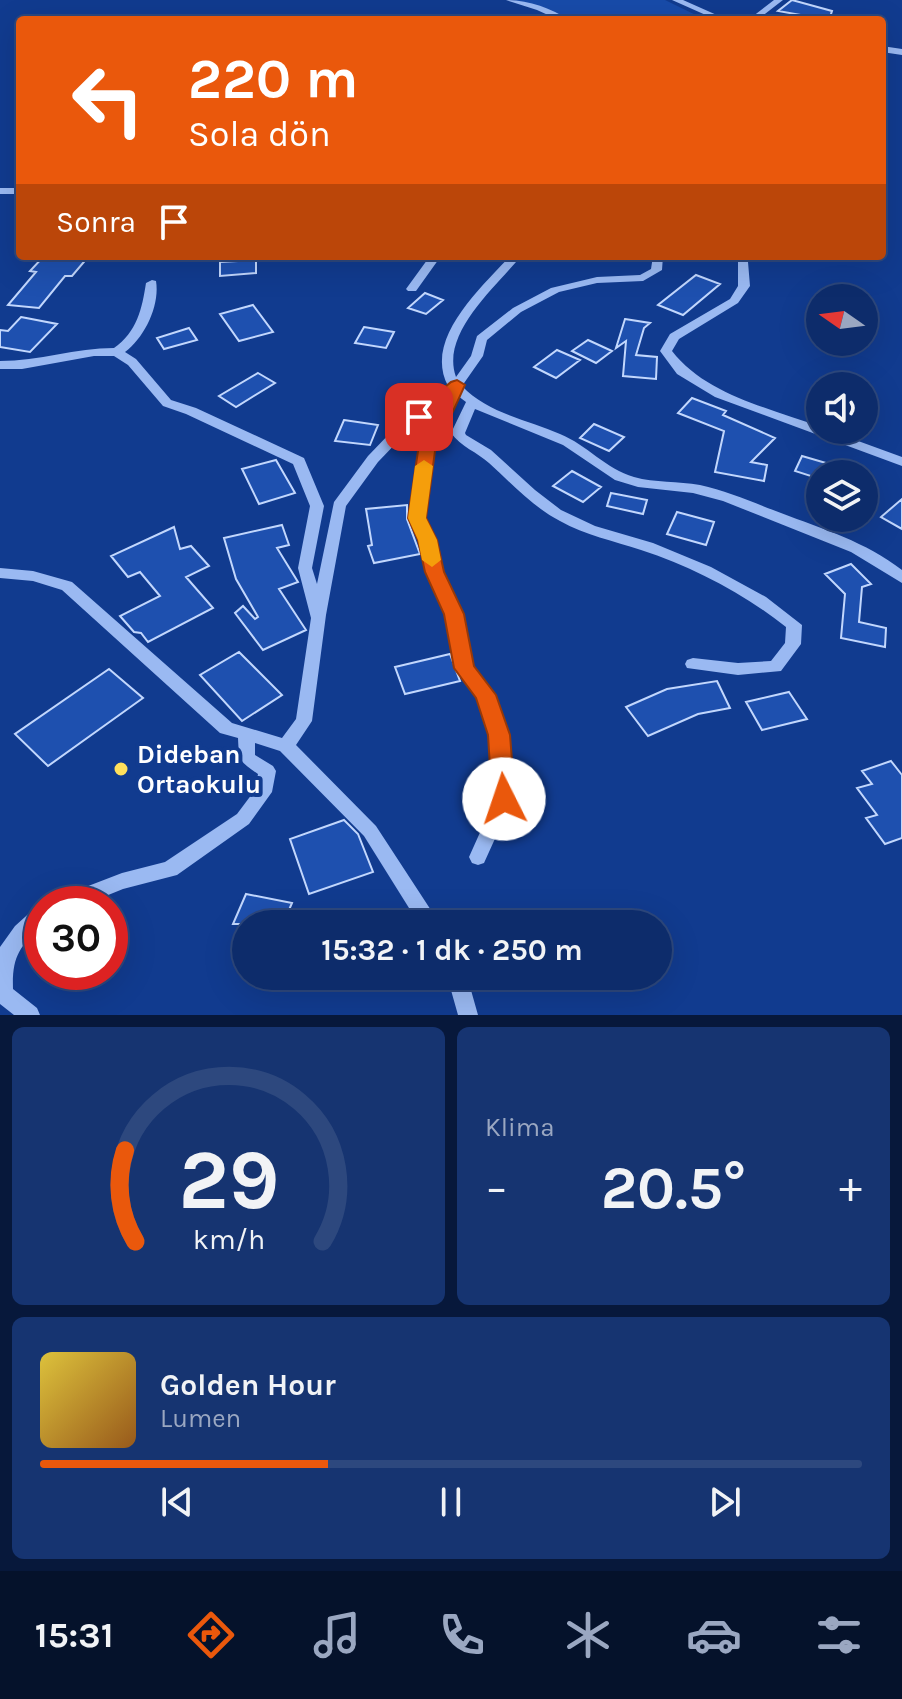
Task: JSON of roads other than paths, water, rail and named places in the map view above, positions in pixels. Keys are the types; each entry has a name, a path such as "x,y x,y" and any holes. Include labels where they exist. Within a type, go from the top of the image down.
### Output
{"street":[{"path":"510,0 557,16"},
{"path":"676,0 714,16"},
{"path":"757,16 779,0"},
{"path":"412,289 433,260"},
{"path":"512,260 488,283 458,329 447,354 447,371 472,402 568,442 606,471 629,480 703,490 753,508 837,541 889,566 902,578"},
{"path":"478,857 504,799 499,735 485,695 464,668 454,614 434,572 427,540 417,518 427,451 457,385 477,356 481,339 517,310 555,290 597,280 643,278 656,270 657,260"},
{"path":"741,260 744,286 734,301 674,337 666,351 681,371 719,394 902,462"},
{"path":"117,352 139,333 148,311 152,283"},
{"path":"0,365 22,365 94,352 117,352 132,362 167,403 299,461 317,506 305,568 319,618"},
{"path":"286,746 304,721 339,505 390,442 457,385"},
{"path":"472,402 458,433 465,444 486,452 557,513 591,531 650,548 724,580 775,609 794,625 793,644 775,667 738,669 693,664"},
{"path":"0,573 33,576 67,586 226,728 286,746 370,831 421,910"},
{"path":"109,886 170,869 243,819 263,792 267,771 247,758 246,734"},
{"path":"24,930 14,939 0,964 3,994 30,1015"},
{"path":"461,990 468,1015"}],"place":[{"name":"Dideban Ortaokulu","path":"121,769"}]}
